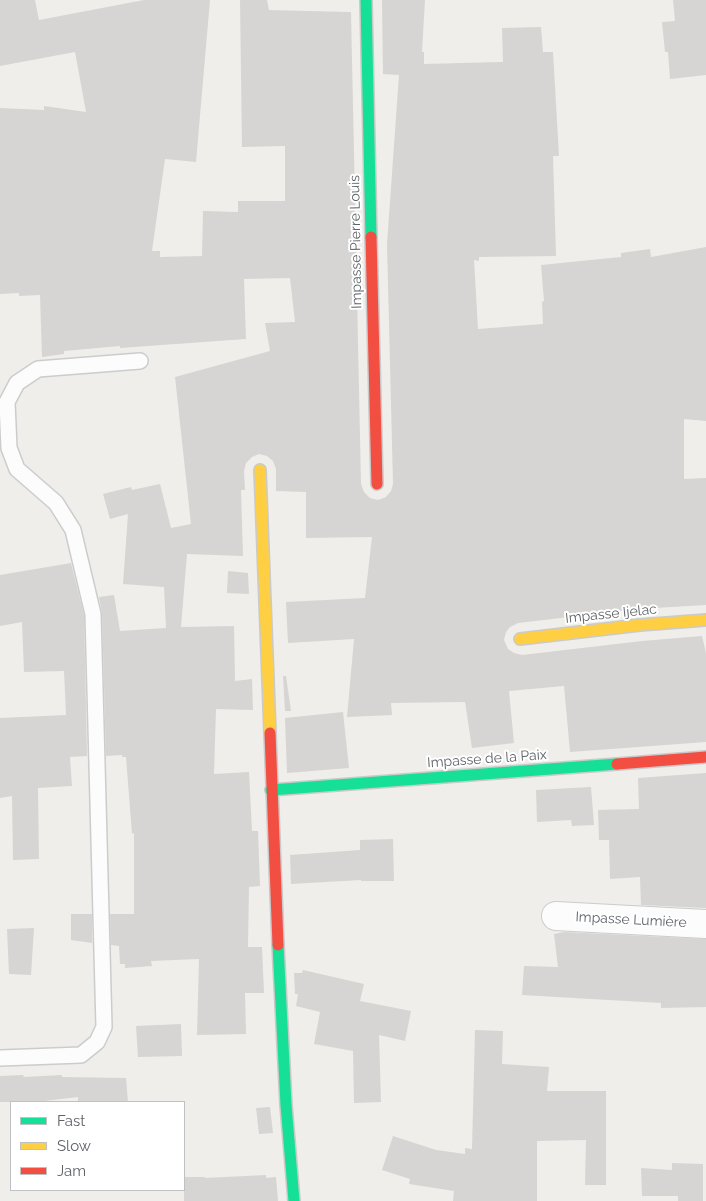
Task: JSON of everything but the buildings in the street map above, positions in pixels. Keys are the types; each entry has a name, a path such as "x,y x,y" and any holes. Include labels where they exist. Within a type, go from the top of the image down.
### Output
{"street":[{"name":"Impasse Pierre Louis","path":"366,0 377,484"},
{"path":"260,470 271,790 285,1085 294,1201"},
{"name":"Impasse Ijelac","path":"520,639 640,625 706,620"},
{"name":"Impasse de la Paix","path":"271,790 706,757"},
{"name":"Impasse Lumière","path":"556,916 706,924"}],"lane":[{"path":"0,1058 81,1055 97,1042 104,1027 93,614 73,530 56,503 17,469 9,448 7,402 17,383 38,369 140,361"}],"traffic: fast":[{"path":"366,0 371,237"},
{"path":"271,790 617,764"},
{"path":"278,945 286,1105 294,1201"}],"traffic: slow":[{"path":"260,470 270,733"},
{"path":"520,639 640,625 706,620"}],"traffic: jam":[{"path":"371,237 377,484"},
{"path":"270,733 278,945"},
{"path":"617,764 706,757"}]}
